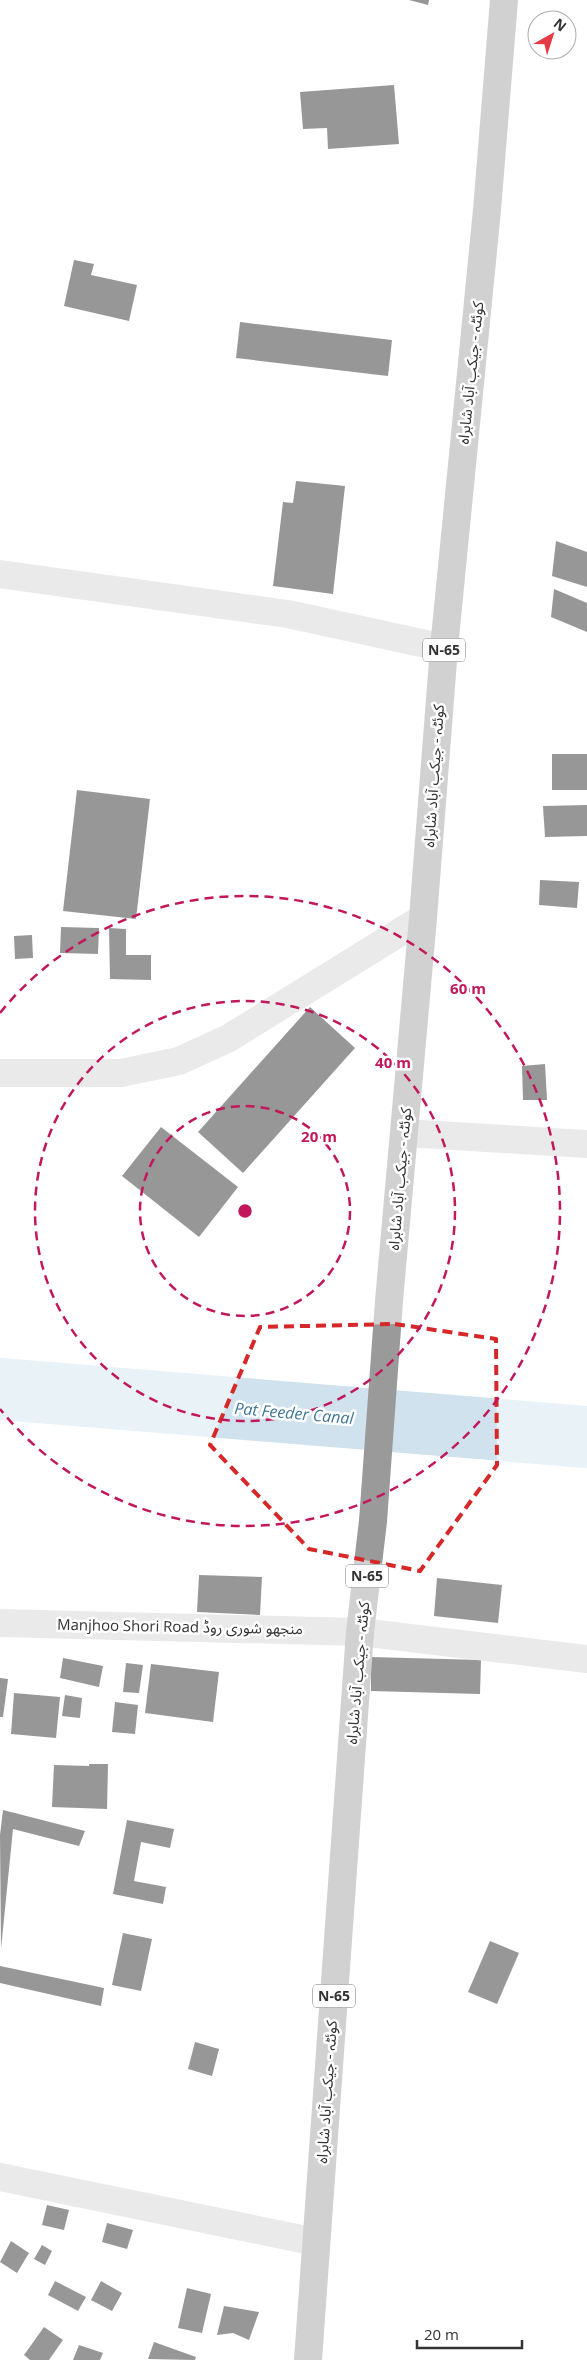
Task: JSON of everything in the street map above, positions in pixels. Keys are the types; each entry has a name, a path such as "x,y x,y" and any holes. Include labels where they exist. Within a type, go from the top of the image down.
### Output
{"highway":[{"name":"کوئٹہ - جیکب آباد شاہراہ","path":"308,2360 360,1632 373,1521 389,1301 424,918 444,648 486,219 504,0"}],"street":[{"path":"0,574 288,614 444,648"},
{"path":"0,1072 121,1072 179,1061 228,1038 424,918"},
{"path":"404,1133 587,1144"},
{"name":"Manjhoo Shori Road منجھو شوری روڈ","path":"0,1623 360,1632 587,1659"},
{"path":"0,2177 316,2242"}],"highlighted area":[{"path":"395,1324 496,1339 497,1465 420,1571 309,1549 210,1445 260,1327"}],"building":[{"path":"409,0 429,0 428,5"},
{"path":"394,85 399,144 328,149 327,128 303,129 300,92"},
{"path":"74,260 94,264 91,275 137,285 129,321 64,306"},
{"path":"240,322 392,340 388,376 236,358"},
{"path":"296,481 345,486 333,594 273,586 283,502 293,503"},
{"path":"556,541 587,552 587,587 552,576"},
{"path":"554,589 587,603 587,632 551,617"},
{"path":"552,754 587,754 587,790 552,790"},
{"path":"77,790 150,799 136,919 63,911"},
{"path":"587,805 587,836 545,837 543,806"},
{"path":"540,880 579,882 577,908 539,905"},
{"path":"61,927 99,928 98,954 60,953"},
{"path":"109,928 126,929 126,955 151,955 151,980 110,979"},
{"path":"32,935 33,958 15,959 14,936"},
{"path":"310,1007 355,1048 243,1173 198,1132"},
{"path":"545,1064 547,1100 523,1100 522,1066"},
{"path":"161,1127 238,1187 199,1237 122,1176"},
{"path":"199,1575 262,1577 260,1615 197,1612"},
{"path":"437,1578 502,1585 498,1623 434,1616"},
{"path":"371,1657 481,1660 480,1694 371,1691"},
{"path":"63,1658 103,1666 99,1687 60,1678"},
{"path":"126,1663 143,1665 139,1693 123,1692"},
{"path":"151,1664 219,1672 213,1722 145,1713"},
{"path":"0,1678 8,1679 3,1717 0,1717"},
{"path":"14,1693 60,1697 56,1738 11,1734"},
{"path":"65,1695 82,1698 80,1718 62,1716"},
{"path":"115,1702 138,1705 135,1734 112,1732"},
{"path":"89,1764 108,1764 107,1809 52,1807 54,1765 89,1766"},
{"path":"3,1810 85,1831 79,1846 13,1829 1,1949 0,1835"},
{"path":"127,1820 174,1829 170,1848 141,1842 134,1881 166,1887 163,1904 113,1894"},
{"path":"123,1933 152,1939 141,1991 112,1985"},
{"path":"490,1941 519,1953 497,2004 468,1992"},
{"path":"0,1966 104,1988 101,2006 0,1983"},
{"path":"195,2042 219,2049 212,2076 188,2069"},
{"path":"47,2205 69,2210 64,2230 42,2225"},
{"path":"107,2223 133,2230 127,2249 102,2242"},
{"path":"11,2241 29,2253 17,2273 0,2262"},
{"path":"42,2245 52,2251 45,2265 34,2259"},
{"path":"55,2281 86,2297 78,2311 48,2295"},
{"path":"101,2281 122,2293 112,2311 91,2300"},
{"path":"187,2288 211,2294 202,2333 178,2328"},
{"path":"224,2306 259,2312 249,2340 233,2333 217,2335"},
{"path":"44,2327 63,2340 49,2360 30,2360 24,2355"},
{"path":"154,2342 196,2357 195,2360 148,2359"},
{"path":"79,2345 103,2353 100,2360 73,2360"}],"waterway":[{"name":"Pat Feeder Canal","path":"0,1389 587,1437"}]}
